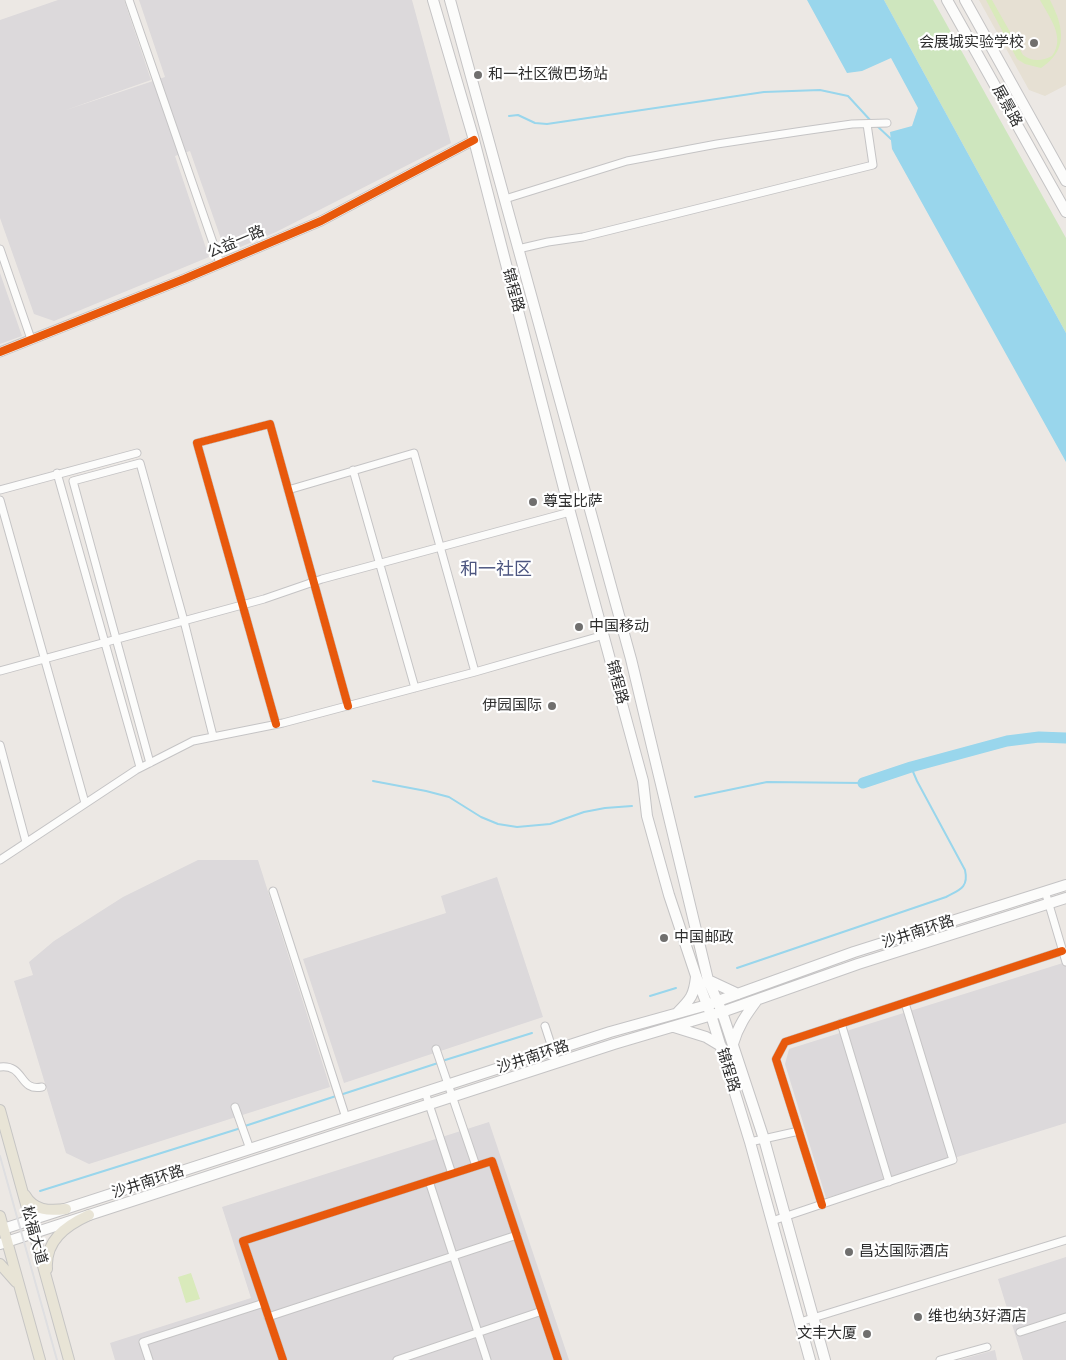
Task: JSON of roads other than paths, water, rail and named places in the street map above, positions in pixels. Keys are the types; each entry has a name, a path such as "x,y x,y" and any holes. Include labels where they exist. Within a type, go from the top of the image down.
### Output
{"main road":[{"name":"锦程路","path":"433,0 474,140 567,501 644,781 647,816 669,895 696,976 712,1007"},
{"name":"锦程路","path":"450,0 631,659 708,980 721,1046 750,1142 810,1360"},
{"name":"展景路","path":"947,0 1066,212"},
{"name":"展景路","path":"965,0 1066,181"},
{"path":"567,501 585,496"},
{"name":"沙井南环路","path":"3,1243 673,1026 738,994 854,952 1066,885"},
{"name":"沙井南环路","path":"2,1230 610,1032 676,1014 712,1007 722,1012 858,964 1066,898"},
{"path":"676,1014 689,1002 694,993 696,976"},
{"path":"708,980 738,994"},
{"path":"733,1045 736,1031 742,1020 758,1000"},
{"name":"锦程路","path":"722,1012 764,1139 825,1360"},
{"path":"673,1026 700,1034 721,1046"},
{"name":"松福大道","path":"0,1110 69,1360"},
{"path":"20,1186 26,1198 36,1207 52,1211 66,1209"},
{"path":"47,1282 47,1255 52,1243 66,1227 89,1215"},
{"name":"松福大道","path":"0,1216 3,1243 20,1288 40,1360"},
{"path":"0,1264 20,1288"}],"street":[{"path":"129,0 220,264"},
{"path":"505,199 627,161 717,144 852,124 887,123"},
{"path":"518,248 583,237 873,165 867,124"},
{"name":"公益一路","path":"0,352 220,264 321,221 474,140"},
{"path":"0,249 31,339"},
{"path":"276,724 198,443 270,424 348,706"},
{"path":"288,490 414,452 475,672"},
{"path":"0,490 137,453"},
{"path":"150,763 73,481 140,463 184,621 213,736"},
{"path":"353,470 414,688"},
{"path":"58,474 140,767"},
{"path":"0,500 85,803"},
{"path":"0,671 184,621 380,563 570,512"},
{"path":"0,860 140,767 193,741 276,724 348,706 604,635"},
{"path":"0,745 26,842"},
{"path":"273,891 346,1118"},
{"path":"1045,891 1066,962"},
{"path":"822,1205 776,1059 784,1042 1062,951"},
{"path":"772,1221 953,1160 905,1003"},
{"path":"841,1023 889,1182"},
{"path":"545,1026 557,1063"},
{"path":"436,1049 476,1166"},
{"path":"0,1067 15,1068 27,1086 32,1088 42,1087"},
{"path":"425,1092 452,1174"},
{"path":"235,1107 250,1149"},
{"path":"750,1142 799,1130"},
{"path":"283,1360 243,1241 492,1161 558,1360"},
{"path":"429,1181 487,1360"},
{"path":"268,1317 516,1235"},
{"path":"800,1322 1066,1240"},
{"path":"149,1360 143,1342 264,1303"},
{"path":"397,1360 542,1311"},
{"path":"1020,1332 1066,1317"},
{"path":"940,1360 987,1347"}],"water":[{"path":"807,0 884,0 1066,333 1066,462 892,149 890,132 912,126 918,108 891,58 862,71 847,73"}],"waterway":[{"path":"509,116 518,115 535,123 547,124 764,92 820,90 848,96 871,121"},
{"path":"876,125 891,139"},
{"path":"863,783 911,767 1007,741 1039,737 1066,738"},
{"path":"737,968 946,897 962,888 966,881 965,870 911,767"},
{"path":"373,781 449,797 481,817 498,824 517,827 550,824 584,812 632,806"},
{"path":"695,797 767,782 863,783"},
{"path":"650,996 676,988"},
{"path":"442,1061 532,1033"},
{"path":"340,1095 438,1063"},
{"path":"245,1126 336,1096"},
{"path":"40,1191 241,1128"}],"railway":[{"path":"0,1156 57,1360"}],"place":[{"name":"会展城实验学校","path":"1034,43"},
{"name":"和一社区微巴场站","path":"478,75"},
{"name":"尊宝比萨","path":"533,502"},
{"name":"中国移动","path":"579,627"},
{"name":"伊园国际","path":"552,706"},
{"name":"中国邮政","path":"664,938"},
{"name":"昌达国际酒店","path":"849,1252"},
{"name":"维也纳3好酒店","path":"918,1317"},
{"name":"文丰大厦","path":"867,1334"}],"district":[{"name":"和一社区","path":"496,570"}]}
